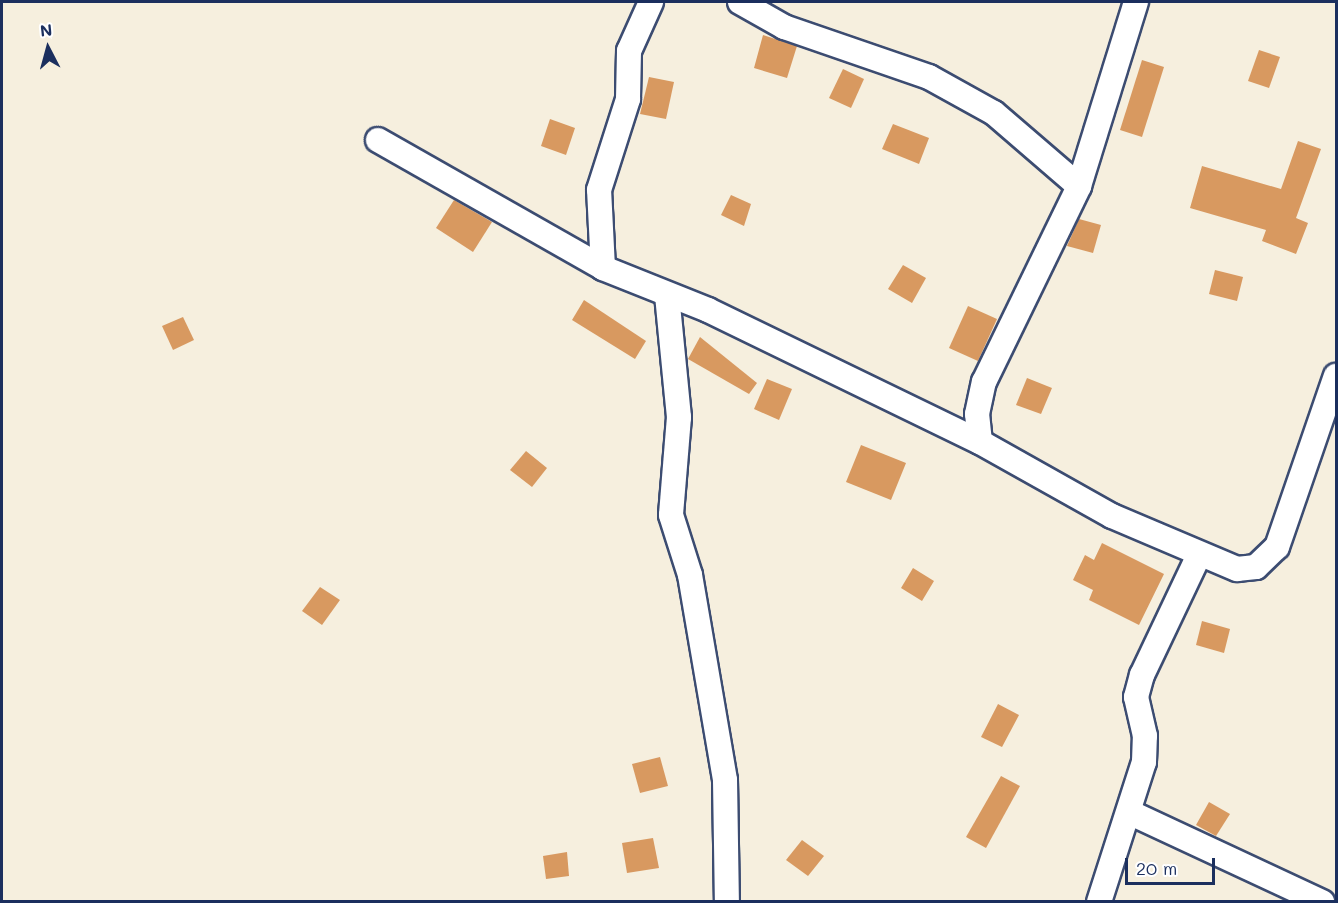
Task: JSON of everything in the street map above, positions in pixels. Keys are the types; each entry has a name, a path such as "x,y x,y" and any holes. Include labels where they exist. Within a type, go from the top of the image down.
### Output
{"street":[{"path":"603,268 599,190 628,99 629,51 651,2"},
{"path":"740,2 784,27 929,77 994,113 1079,186"},
{"path":"980,442 977,414 984,382 1079,186 1136,2"},
{"path":"378,140 603,268 666,295 980,442 1045,483 1199,555 1237,569 1256,567 1277,547 1336,376"},
{"path":"666,295 679,417 670,515 690,575 722,759 727,902"},
{"path":"1099,902 1131,813 1144,753 1136,697 1199,555"},
{"path":"1131,813 1322,902"}],"building":[{"path":"763,35 797,46 787,78 754,68"},
{"path":"1259,50 1280,57 1269,88 1248,81"},
{"path":"1142,60 1164,67 1142,137 1120,130"},
{"path":"843,69 864,79 851,108 829,98"},
{"path":"649,77 674,82 666,119 640,114"},
{"path":"550,119 575,128 566,155 541,146"},
{"path":"893,124 929,138 919,164 882,149"},
{"path":"1298,141 1321,149 1296,218 1308,223 1296,254 1262,241 1266,230 1190,208 1202,166 1281,189"},
{"path":"731,195 751,204 744,226 721,215"},
{"path":"454,200 492,222 473,252 436,228"},
{"path":"1079,219 1101,225 1093,253 1067,246"},
{"path":"903,265 926,278 912,303 888,289"},
{"path":"1215,270 1243,277 1237,301 1209,294"},
{"path":"584,300 646,341 635,359 572,320"},
{"path":"968,306 997,319 978,361 949,348"},
{"path":"183,317 194,340 173,350 162,326"},
{"path":"700,337 757,383 749,394 688,359"},
{"path":"1027,378 1052,388 1041,414 1016,405"},
{"path":"767,379 792,389 779,420 754,409"},
{"path":"861,445 906,463 891,500 846,482"},
{"path":"526,451 547,468 532,487 510,470"},
{"path":"1102,543 1164,574 1139,625 1089,600 1093,590 1073,580 1085,555 1094,560"},
{"path":"913,568 934,581 922,601 901,588"},
{"path":"320,587 340,600 322,625 302,611"},
{"path":"1202,621 1230,629 1224,653 1196,645"},
{"path":"998,704 1019,715 1002,747 981,737"},
{"path":"660,757 668,786 640,793 632,764"},
{"path":"1001,776 1020,786 986,848 966,837"},
{"path":"1209,802 1230,814 1216,836 1196,825"},
{"path":"653,838 659,868 627,873 622,843"},
{"path":"802,840 824,856 808,876 786,860"},
{"path":"567,852 569,876 546,879 543,856"}]}
